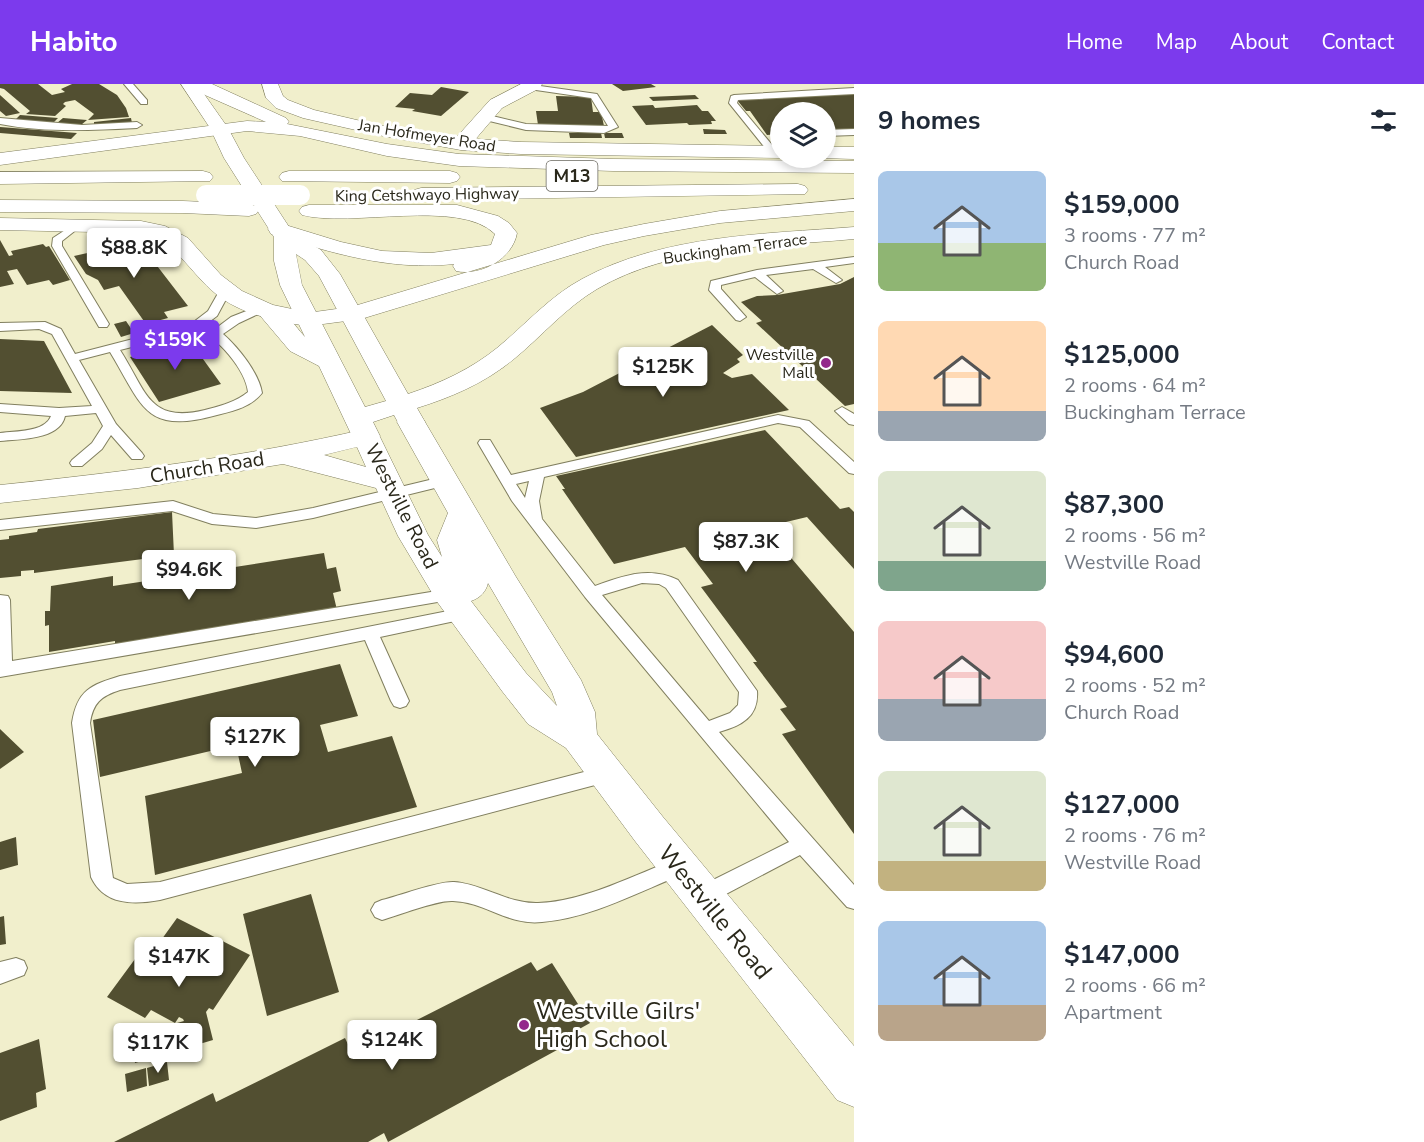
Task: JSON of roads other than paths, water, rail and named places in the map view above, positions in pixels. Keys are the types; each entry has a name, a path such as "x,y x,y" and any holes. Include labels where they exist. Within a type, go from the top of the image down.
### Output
{"main road":[{"name":"Westville Road","path":"189,84 219,128 234,158 282,233 313,255 322,265 350,309 406,413 570,690 577,712 579,738"},
{"path":"195,84 218,91 249,109 300,131"},
{"name":"Jan Hofmeyer Road","path":"270,84 275,98 282,104 309,114 378,130 461,144 521,148 770,144"},
{"path":"461,144 504,98 531,85"},
{"path":"0,159 219,128 264,126 300,131 421,156 459,160 602,165 854,167"},
{"path":"836,153 854,153"},
{"name":"King Cetshwayo Highway","path":"0,197 204,186 289,177 854,176"},
{"name":"King Cetshwayo Highway","path":"0,178 204,186 304,203 854,189"},
{"path":"141,227 181,218 304,203 477,215 496,223 506,233 506,240 501,248 486,259 350,309"},
{"path":"266,311 305,315 350,309 599,240 644,230 720,217 854,205"},
{"path":"0,206 249,210"},
{"path":"0,224 141,227 174,237 225,290 266,311 299,346 328,362"},
{"name":"Westville Road","path":"282,233 287,271 305,315 362,427 413,536 456,604 541,714 579,738 690,881 854,1083"},
{"path":"282,233 355,254 398,260 453,258 501,248"},
{"name":"Buckingham Terrace","path":"406,413 492,364 561,302 591,282 619,270 698,250 854,233"},
{"name":"Church Road","path":"0,473 362,427 406,413"},
{"name":"Church Road","path":"0,494 134,478 328,447 362,427"},
{"path":"257,459 310,461 389,487"},
{"path":"456,604 472,585 471,577 451,544 451,536 464,512"}],"lane":[{"path":"128,84 144,102"},
{"path":"484,117 531,127 604,130 613,127 596,99 590,95 531,85"},
{"path":"770,142 733,103 734,98 854,91"},
{"path":"0,120 14,124 82,128 137,125"},
{"path":"836,133 854,132"},
{"path":"76,226 57,240 57,246 103,324"},
{"path":"740,317 713,286 715,283 757,273 854,260"},
{"path":"815,265 836,280"},
{"path":"757,273 777,291"},
{"path":"195,327 213,313 225,290"},
{"path":"218,333 235,320 266,311"},
{"path":"0,327 27,325 49,328 57,332 110,426 136,456"},
{"path":"73,358 195,327 210,329 218,333 254,384 255,393 241,403 189,419 162,417 149,409 113,348"},
{"path":"0,408 59,412 100,409"},
{"path":"842,411 854,421"},
{"path":"0,437 48,428 57,421 59,412"},
{"path":"507,481 771,420 787,419 804,424 854,470"},
{"path":"77,463 97,446 110,426"},
{"path":"485,443 507,481 591,593 803,844 854,900"},
{"path":"535,520 532,501 537,474"},
{"path":"0,525 173,506 223,521 256,523 313,513 389,487 446,481"},
{"path":"591,593 647,577 664,579 672,584 748,692 750,701 741,717 705,729"},
{"path":"2,600 2,670 456,604"},
{"path":"456,604 370,633 120,683 92,694 85,700 81,723 101,877 104,884 114,891 131,894 160,891 607,774"},
{"path":"370,633 400,701"},
{"path":"382,910 451,891 462,892 525,913 554,911 690,881 803,844"}],"place":[{"name":"Westville Mall","path":"826,363"},
{"name":"Westville Gilrs' High School","path":"524,1025"}]}
